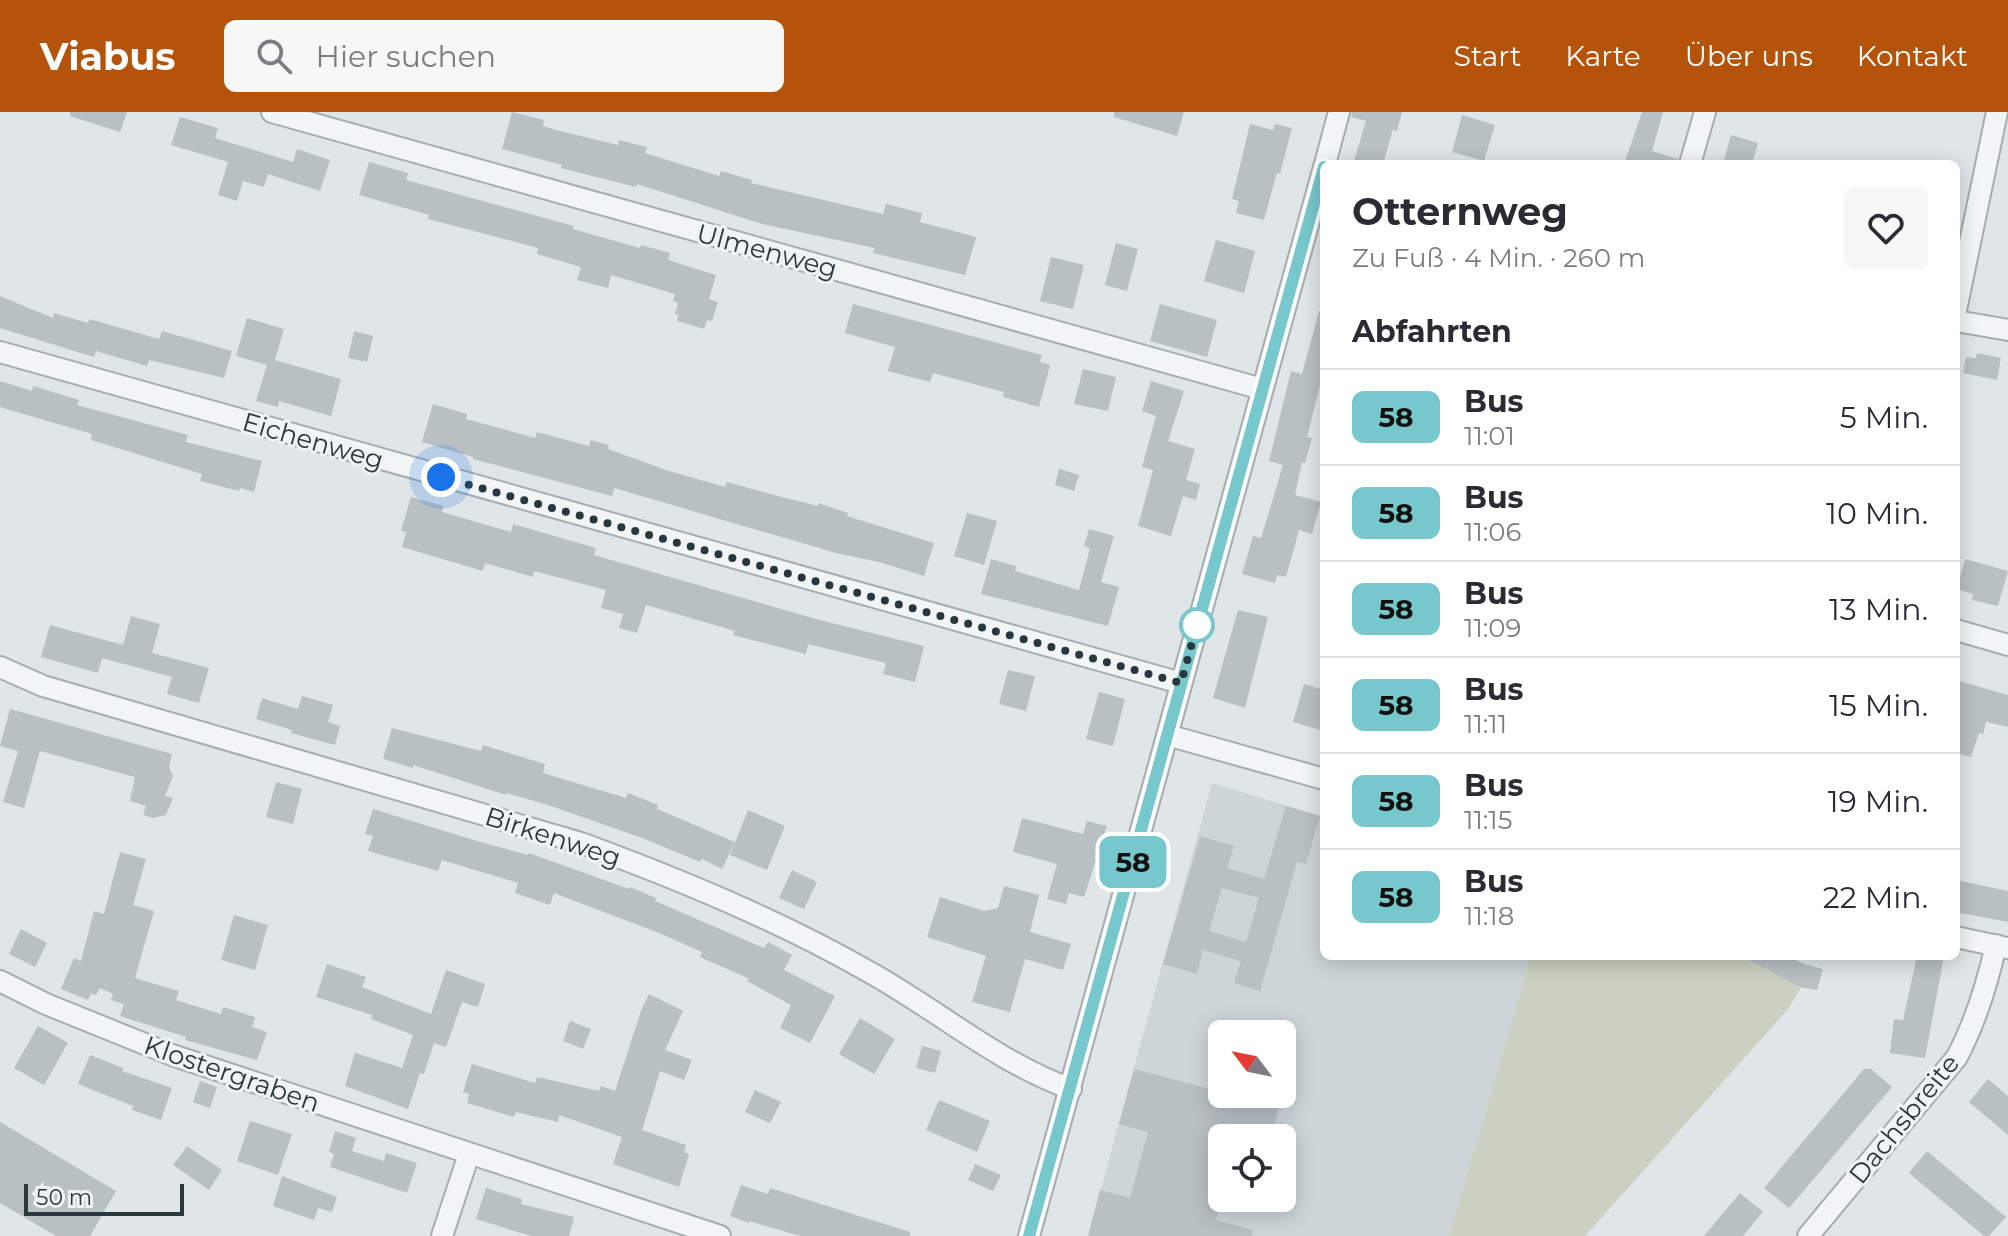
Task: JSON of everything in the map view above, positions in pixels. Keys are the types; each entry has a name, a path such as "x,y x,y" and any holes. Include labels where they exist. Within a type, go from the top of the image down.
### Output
{"street":[{"name":"Ulmenweg","path":"272,112 1262,389"},
{"path":"1691,160 1705,112"},
{"path":"1960,291 1997,112"},
{"path":"1325,160 1332,114"},
{"path":"1029,1236 1320,180"},
{"path":"1960,322 2008,330"},
{"name":"Eichenweg","path":"0,352 1181,683"},
{"path":"1960,631 2008,645"},
{"name":"Birkenweg","path":"0,667 43,686 581,843 674,879 792,930 873,974 1013,1064 1071,1089"},
{"path":"1167,735 1320,778"},
{"path":"1960,938 2002,947"},
{"name":"Dachsbreite","path":"1808,1236 1957,1057 1969,1035 2002,947"},
{"name":"Klostergraben","path":"0,981 46,1004 140,1043 720,1236"},
{"path":"442,1236 469,1154"}],"shaded area":[{"path":"1212,783 1320,816 1320,960 1530,960 1449,1236 1088,1236"},
{"path":"1530,960 1749,960 1801,987 1789,1008 1585,1236 1449,1236"}],"building":[{"path":"70,112 127,112 120,132 70,116"},
{"path":"512,112 544,120 543,126 556,130 618,145 619,140 647,147 645,153 719,176 721,171 752,180 751,183 883,214 886,204 922,213 920,222 976,237 965,275 873,253 875,248 762,224 637,184 636,187 561,168 562,165 502,149"},
{"path":"1114,112 1184,112 1177,136 1114,117"},
{"path":"1352,112 1402,112 1397,131 1393,129 1384,160 1354,160 1366,121 1351,117"},
{"path":"1642,112 1663,112 1652,151 1678,160 1625,160"},
{"path":"1462,115 1495,125 1484,160 1452,152"},
{"path":"180,117 218,128 215,138 293,162 297,149 330,160 320,191 268,174 264,187 243,181 237,201 218,195 228,162 171,145"},
{"path":"1250,124 1273,130 1275,124 1292,128 1264,220 1236,213 1239,201 1232,199"},
{"path":"1731,135 1758,143 1753,160 1724,160"},
{"path":"369,162 408,173 406,180 574,226 573,229 640,248 641,245 670,253 668,260 716,275 709,299 718,302 712,321 707,320 704,329 677,321 678,303 673,301 675,294 611,275 608,288 577,280 581,267 537,254 538,248 428,219 429,215 359,195"},
{"path":"1216,240 1255,251 1244,293 1204,281"},
{"path":"1116,243 1138,249 1127,291 1105,285"},
{"path":"1051,257 1084,265 1073,309 1040,301"},
{"path":"0,296 53,318 54,313 88,323 89,319 159,339 162,331 232,351 224,378 149,360 147,366 96,351 94,357 0,328"},
{"path":"853,304 1042,355 1040,362 1050,365 1039,407 1003,397 1004,392 933,373 930,382 888,371 895,347 845,333"},
{"path":"1160,304 1217,320 1207,357 1150,341"},
{"path":"1320,311 1320,385 1307,437 1312,438 1305,463 1302,462 1295,495 1320,502 1320,506 1312,534 1299,530 1286,577 1277,575 1275,583 1242,574 1253,536 1261,538 1283,465 1269,461 1291,371 1302,374"},
{"path":"247,318 284,329 275,360 341,379 331,416 279,401 278,407 256,401 267,365 236,356"},
{"path":"354,331 373,336 367,362 348,358"},
{"path":"1977,353 2001,358 1997,380 1963,373 1966,357 1976,358"},
{"path":"1083,369 1116,377 1108,411 1074,404"},
{"path":"0,381 32,391 33,386 79,400 77,405 188,435 186,442 262,461 254,492 200,481 202,474 91,440 92,434 0,407"},
{"path":"1151,381 1184,391 1168,441 1195,449 1186,480 1200,484 1196,500 1183,496 1171,536 1138,526 1153,470 1142,467 1156,416 1142,411"},
{"path":"433,404 467,414 466,419 535,438 537,432 589,446 591,440 669,471 725,487 727,482 818,506 818,503 848,513 847,516 934,543 924,576 614,488 612,496 473,459 422,442"},
{"path":"1059,469 1079,475 1074,491 1055,485"},
{"path":"411,497 443,506 442,512 511,532 513,524 596,548 594,555 816,619 924,646 915,682 883,674 886,663 808,644 806,654 733,635 735,631 646,605 637,633 619,628 623,614 601,608 606,590 534,571 533,577 485,563 483,571 402,547 406,532 401,531"},
{"path":"967,513 997,521 984,565 954,556"},
{"path":"1089,529 1114,536 1101,582 1119,587 1108,626 981,594 991,559 1016,566 1015,571 1079,590 1090,548 1084,546"},
{"path":"1965,559 2008,571 1998,606 1972,600 1973,594 1960,590"},
{"path":"1238,610 1268,617 1245,708 1213,698"},
{"path":"131,616 160,624 152,653 209,668 199,703 167,694 172,677 102,658 98,673 41,657 50,625 123,645"},
{"path":"1008,670 1035,676 1026,711 999,704"},
{"path":"1960,681 2008,695 2008,727 1986,722 1971,757 1960,754"},
{"path":"1304,684 1320,689 1320,730 1293,722"},
{"path":"1099,692 1125,699 1113,746 1086,739"},
{"path":"302,696 333,705 328,722 340,726 335,745 256,719 262,698 298,709"},
{"path":"10,709 172,754 169,767 173,776 165,796 173,798 166,815 153,818 143,815 146,806 130,801 135,777 40,751 24,808 3,802 18,751 0,746"},
{"path":"392,728 481,751 483,745 545,764 543,773 626,798 628,793 658,805 657,809 735,842 722,869 702,859 700,862 548,805 383,759"},
{"path":"276,782 302,789 293,824 266,817"},
{"path":"1286,806 1320,816 1306,864 1297,862 1260,991 1234,983 1241,961 1203,950 1197,974 1163,964 1200,836 1234,846 1227,868 1264,879","holes":["1222,888 1259,898 1246,942 1209,931"]},
{"path":"373,809 477,841 529,853 630,887 764,948 768,942 792,955 784,970 835,996 810,1043 780,1028 791,1005 747,981 748,978 700,957 702,952 659,933 554,893 550,905 515,893 518,883 442,860 438,871 368,851 373,836 365,834"},
{"path":"748,810 785,826 767,870 730,855"},
{"path":"1022,818 1083,834 1087,821 1107,826 1084,897 1069,893 1066,904 1047,899 1057,864 1013,852"},
{"path":"120,852 146,859 133,905 154,911 135,978 179,991 176,1000 221,1014 223,1007 255,1017 252,1027 267,1032 257,1060 185,1040 186,1037 120,1016 124,1004 111,1000 113,994 100,988 88,1000 61,989 74,958 81,961 94,911 104,914"},
{"path":"792,870 817,882 804,909 779,898"},
{"path":"1960,881 2008,891 2008,922 1960,913"},
{"path":"1004,886 1039,895 1030,932 1071,944 1063,970 1025,959 1010,1012 972,1002 986,956 927,937 940,897 984,911 998,908"},
{"path":"234,915 268,925 255,970 221,960"},
{"path":"21,929 47,943 35,967 9,954"},
{"path":"1749,960 1795,960 1823,969 1817,990 1800,987"},
{"path":"1916,960 1943,960 1925,1058 1890,1053 1894,1019 1903,1020"},
{"path":"327,964 366,977 362,987 431,1014 446,970 485,984 478,1007 462,1002 446,1047 434,1043 408,1109 345,1086 355,1053 402,1068 413,1035 371,1019 372,1015 316,997"},
{"path":"649,994 683,1011 665,1050 692,1060 684,1080 660,1071 642,1130 686,1145 684,1152 689,1154 679,1187 613,1164 622,1137 559,1115 558,1122 516,1112 514,1117 467,1103 469,1094 463,1092 472,1064 535,1083 537,1077 599,1091 601,1086 615,1091"},
{"path":"860,1018 895,1039 874,1074 839,1054"},
{"path":"570,1021 591,1029 583,1049 563,1041"},
{"path":"38,1026 68,1043 44,1085 14,1068"},
{"path":"922,1046 941,1051 935,1073 916,1068"},
{"path":"90,1055 123,1068 122,1071 172,1088 161,1120 78,1084"},
{"path":"1134,1069 1208,1088 1208,1108 1279,1108 1275,1124 1208,1124 1208,1212 1218,1212 1216,1220 1253,1230 1252,1236 1088,1236 1100,1190 1130,1198 1148,1132 1119,1124"},
{"path":"1864,1069 1871,1069 1892,1087 1789,1208 1764,1188"},
{"path":"1988,1079 2008,1096 2008,1135 1969,1102"},
{"path":"200,1081 217,1087 210,1108 193,1102"},
{"path":"755,1090 781,1102 770,1123 745,1112"},
{"path":"939,1100 990,1121 977,1152 926,1130"},
{"path":"250,1121 292,1134 278,1175 237,1161"},
{"path":"0,1122 116,1191 90,1236 56,1236 0,1203"},
{"path":"335,1131 356,1138 352,1151 384,1161 386,1153 417,1163 407,1193 330,1167 334,1154 329,1152"},
{"path":"187,1146 222,1170 209,1190 173,1165"},
{"path":"1927,1151 2006,1217 1989,1236 1984,1236 1909,1173"},
{"path":"975,1164 1001,1175 993,1191 968,1180"},
{"path":"282,1176 337,1197 332,1212 318,1208 314,1220 273,1206"},
{"path":"741,1185 768,1194 770,1188 910,1232 910,1236 800,1236 749,1223 730,1216"},
{"path":"486,1188 522,1199 521,1204 574,1217 569,1236 531,1236 476,1219"},
{"path":"1740,1193 1763,1212 1743,1236 1704,1236"}],"bus line":[{"name":"58","path":"1029,1236 1320,181"}],"route":[{"path":"441,477 1181,683 1197,625"}]}
